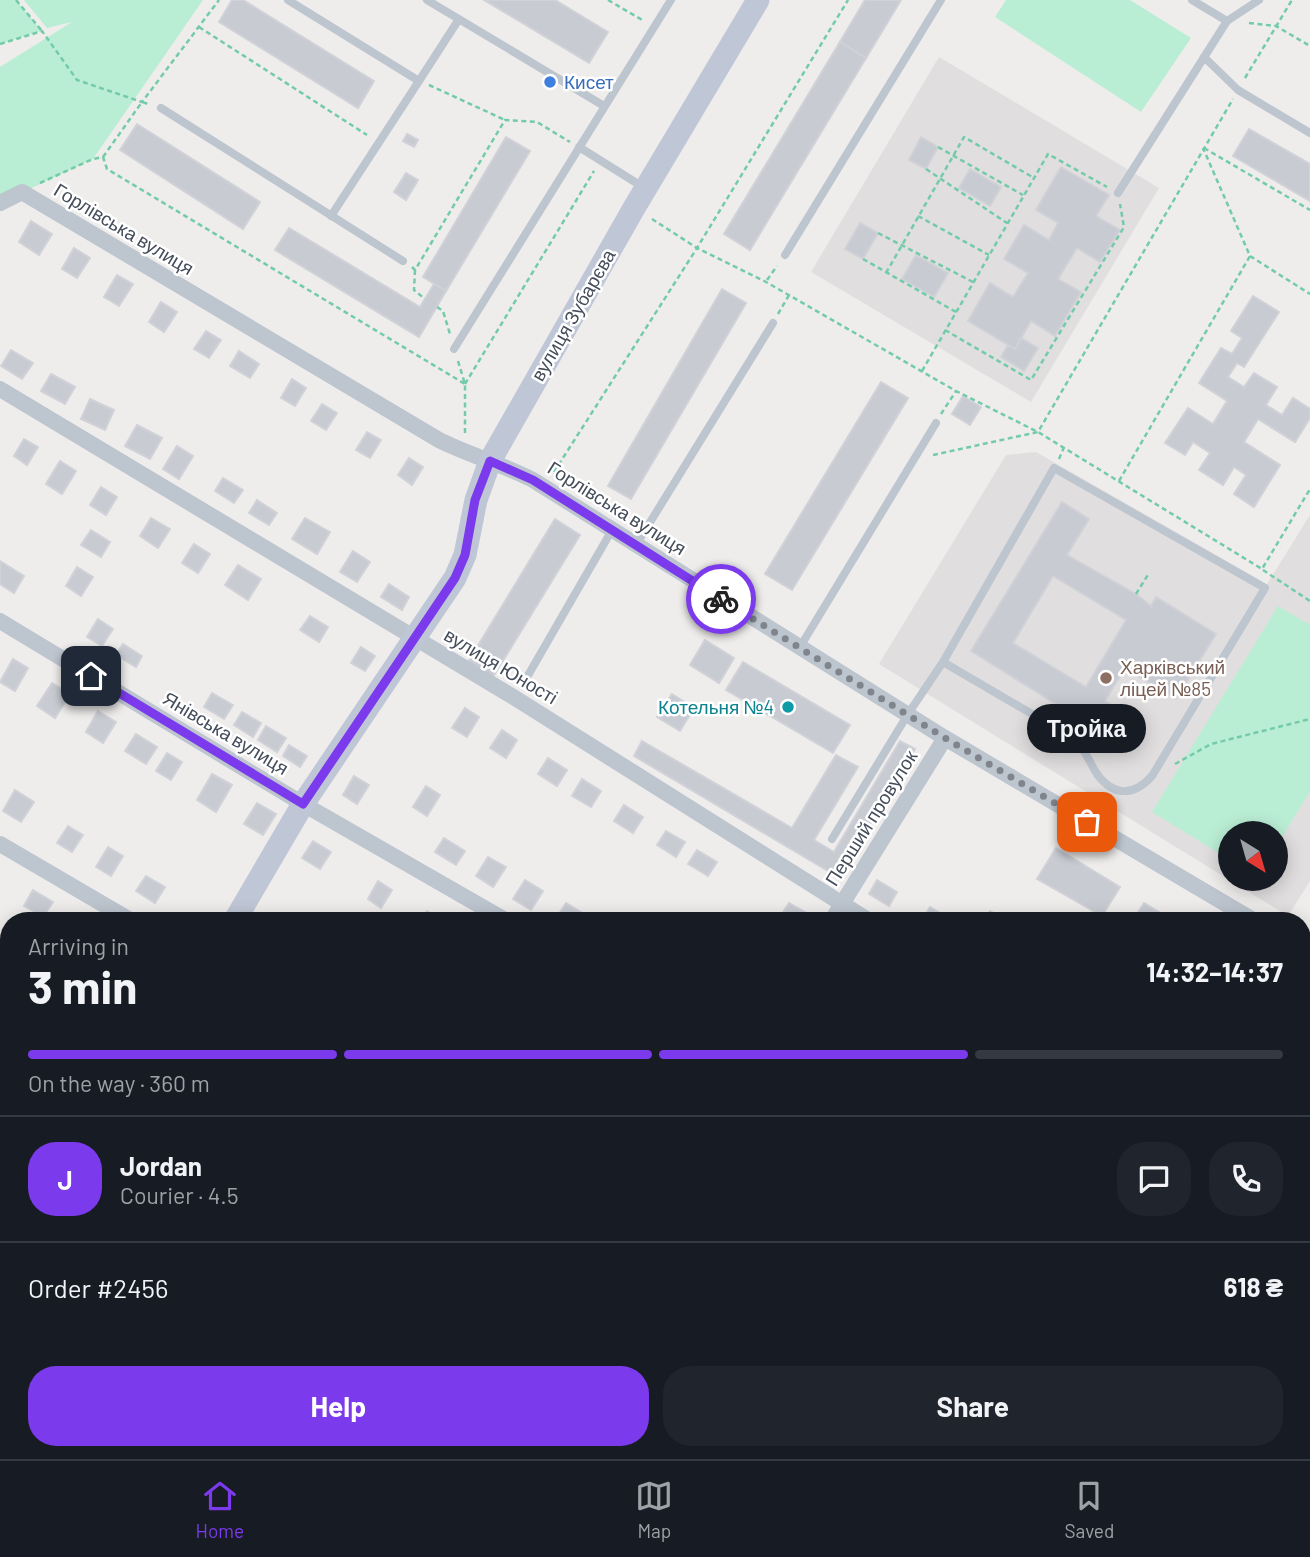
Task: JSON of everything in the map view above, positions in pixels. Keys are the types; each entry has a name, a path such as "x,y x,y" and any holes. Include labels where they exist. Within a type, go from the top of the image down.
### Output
{"street":[{"name":"вулиця Зубарєва","path":"241,912 303,804 461,567 475,500 490,461 646,188 758,0"},
{"path":"0,203 22,192"},
{"name":"Горлівська вулиця","path":"22,192 439,440 533,480 945,738 1239,912"},
{"name":"вулиця Юності","path":"0,389 526,705 855,912"},
{"name":"Янівська вулиця","path":"0,621 303,804 491,912"},
{"name":"Перший провулок","path":"837,912 945,738"},
{"path":"0,844 116,912"}],"lane":[{"path":"288,0 419,81"},
{"path":"427,0 604,106"},
{"path":"454,349 671,0"},
{"path":"785,254 941,0"},
{"path":"1192,0 1227,21"},
{"path":"1118,193 1227,21 1259,0"},
{"path":"331,216 458,19"},
{"path":"1204,57 1238,90 1310,133"},
{"path":"161,108 403,261"},
{"path":"579,147 646,188"},
{"path":"636,545 773,323"},
{"path":"800,647 936,423"},
{"path":"832,839 943,662 1055,468 1265,588 1152,776 1143,786 1131,792 1118,790 1100,778 1083,749 1068,735 943,662"},
{"path":"523,684 612,530"}],"path":[{"path":"16,0 77,80 161,108"},
{"path":"22,192 103,157 219,0"},
{"path":"608,0 654,26"},
{"path":"533,480 548,478 558,468 697,248 848,0"},
{"path":"914,459 1038,432 1292,0"},
{"path":"1227,21 1276,26 1310,46"},
{"path":"199,27 379,143"},
{"path":"0,44 42,31"},
{"path":"419,81 505,120 537,122 579,147"},
{"path":"425,299 414,290 415,270 505,120"},
{"path":"886,273 964,137 1034,178"},
{"path":"938,147 1023,195"},
{"path":"1203,148 1310,210"},
{"path":"1203,148 1250,256 1310,294"},
{"path":"922,371 945,330 989,256 1023,195 1048,154 1118,193 1124,227 1031,380 945,330"},
{"path":"103,157 107,169 465,384"},
{"path":"466,453 465,384 601,161"},
{"path":"926,169 1007,223"},
{"path":"918,216 989,256"},
{"path":"649,217 697,248 766,282 956,391 1038,432 1310,601"},
{"path":"877,233 973,282"},
{"path":"766,282 785,254"},
{"path":"1119,482 1250,256"},
{"path":"863,259 956,312"},
{"path":"403,261 415,270"},
{"path":"773,323 789,295"},
{"path":"936,423 956,391"},
{"path":"1262,569 1310,489"},
{"path":"1136,594 1149,573"},
{"path":"1152,776 1211,744 1310,719"}],"shaded area":[{"path":"939,57 1159,188 1031,402 811,272"},
{"name":"Харківський ліцей №85","path":"1036,452 1267,584 1310,515 1310,881 1291,912 1282,912 1247,891 1288,891 1288,821 1218,821 1218,873 879,664 1006,455"}],"green space":[{"path":"0,0 16,0 42,31 0,44"},
{"path":"24,0 203,0 93,159 0,203 0,67 72,22 47,28"},
{"path":"1006,0 1130,0 1191,38 1141,112 995,17"},
{"path":"1278,606 1310,625 1310,791 1288,827 1288,821 1218,821 1218,853 1152,812"}],"building":[{"path":"232,0 243,0 374,81 358,108 219,22"},
{"path":"484,0 555,0 608,32 589,63"},
{"path":"865,0 901,0 866,58 840,42"},
{"path":"840,42 866,58 750,250 724,234"},
{"path":"137,124 260,202 243,229 120,150"},
{"path":"1249,129 1310,164 1310,201 1233,156"},
{"path":"407,134 418,140 414,147 403,141"},
{"path":"506,137 530,151 446,291 423,277"},
{"path":"921,137 938,147 926,169 909,160"},
{"path":"1061,167 1109,195 1096,216 1120,230 1100,262 1077,248 1058,279 1081,292 1055,336 1031,321 1015,349 968,321 990,283 1013,297 1028,273 1004,259 1024,225 1049,240 1058,223 1036,210"},
{"path":"970,169 1001,187 990,206 959,188"},
{"path":"406,173 418,180 406,200 394,192"},
{"path":"31,221 52,234 39,255 19,242"},
{"path":"860,223 878,233 863,259 845,249"},
{"path":"289,228 420,307 434,284 446,291 419,337 275,250"},
{"path":"74,248 90,258 77,278 62,269"},
{"path":"916,255 948,273 934,297 902,279"},
{"path":"117,275 133,284 119,306 104,297"},
{"path":"722,289 746,303 631,499 608,486"},
{"path":"1253,296 1279,312 1244,367 1237,363 1228,377 1244,387 1254,373 1277,387 1266,405 1282,415 1293,398 1310,409 1310,418 1295,442 1258,419 1244,442 1280,465 1254,507 1234,494 1246,475 1234,467 1223,485 1199,470 1210,453 1193,442 1185,455 1165,443 1188,408 1213,424 1227,401 1199,383 1221,348 1232,354 1242,338 1231,331"},
{"path":"161,302 177,312 164,332 149,322"},
{"path":"206,331 221,340 209,358 194,349"},
{"path":"1021,338 1038,348 1024,371 1001,357 1008,345 1015,349"},
{"path":"11,350 33,363 22,379 1,366"},
{"path":"239,351 259,364 250,378 230,366"},
{"path":"51,374 75,387 65,404 41,391"},
{"path":"292,379 306,388 295,406 281,398"},
{"path":"881,382 908,398 792,590 765,574"},
{"path":"963,396 981,407 970,425 952,414"},
{"path":"90,399 114,410 105,430 81,419"},
{"path":"322,404 337,413 326,430 311,421"},
{"path":"137,425 162,438 150,459 125,446"},
{"path":"367,432 381,440 370,458 356,450"},
{"path":"24,439 38,447 27,465 14,456"},
{"path":"177,446 193,456 179,479 163,469"},
{"path":"409,458 423,467 412,485 398,475"},
{"path":"60,461 76,471 62,494 46,484"},
{"path":"223,478 243,490 234,503 215,491"},
{"path":"101,487 117,497 106,515 90,505"},
{"path":"257,500 277,513 269,525 249,513"},
{"path":"1062,502 1089,519 1067,555 1136,594 1151,606 1156,597 1216,634 1176,699 1125,668 1105,701 1127,714 1112,739 971,651","holes":["1053,576 1126,620 1086,687 1013,643"]},
{"path":"151,518 170,529 158,548 140,536"},
{"path":"305,518 330,532 317,554 292,539"},
{"path":"555,519 580,535 493,677 468,662"},
{"path":"91,530 110,542 101,557 81,545"},
{"path":"194,544 210,554 198,573 182,563"},
{"path":"353,551 370,562 357,582 340,572"},
{"path":"0,561 24,576 14,593 0,584"},
{"path":"238,565 261,579 248,600 225,585"},
{"path":"77,567 93,577 81,596 66,586"},
{"path":"389,584 409,597 402,610 381,597"},
{"path":"310,616 328,627 319,642 300,630"},
{"path":"98,619 113,629 102,646 87,637"},
{"path":"705,640 734,658 719,683 690,665"},
{"path":"123,644 142,656 136,667 116,655"},
{"path":"361,647 375,656 365,671 351,663"},
{"path":"13,659 28,668 15,691 0,682"},
{"name":"Котельня №4","path":"743,662 850,725 833,753 726,690"},
{"path":"52,683 70,694 55,718 37,706"},
{"path":"212,693 233,705 224,719 204,707"},
{"path":"672,694 694,708 680,731 657,717"},
{"path":"465,708 479,717 467,737 452,728"},
{"path":"98,711 116,722 103,743 86,732"},
{"path":"242,712 261,723 253,737 234,725"},
{"path":"266,726 286,738 277,752 258,740"},
{"path":"502,730 517,740 506,758 490,748"},
{"path":"136,734 157,747 146,764 125,751"},
{"path":"642,741 792,828 836,755 858,767 814,840 834,852 900,741 915,749 838,877 634,756"},
{"path":"289,745 307,756 300,767 283,756"},
{"path":"167,753 182,762 171,780 156,771"},
{"path":"548,758 567,770 557,786 538,774"},
{"path":"212,774 232,785 216,812 197,800"},
{"path":"354,776 369,785 357,804 343,795"},
{"path":"582,779 601,791 591,807 572,796"},
{"path":"426,786 440,795 427,816 413,807"},
{"path":"15,790 34,802 21,822 3,811"},
{"path":"257,803 276,814 263,835 244,824"},
{"path":"624,805 643,817 633,833 614,821"},
{"path":"68,826 83,835 72,852 57,843"},
{"path":"666,831 685,842 676,857 657,845"},
{"path":"444,838 465,851 456,865 435,852"},
{"path":"313,841 331,852 320,869 302,858"},
{"path":"108,847 123,856 111,876 96,867"},
{"path":"1056,848 1120,887 1104,912 1095,912 1037,879"},
{"path":"697,850 717,862 708,876 688,864"},
{"path":"488,857 506,867 493,887 476,876"},
{"path":"146,876 165,887 155,903 136,891"},
{"path":"525,880 543,891 531,910 513,899"},
{"path":"877,880 897,892 889,906 869,894"},
{"path":"378,881 392,890 381,908 368,899"},
{"path":"33,890 53,902 46,912 34,912 24,906"},
{"path":"566,903 581,912 560,912"},
{"path":"789,903 805,912 783,912"},
{"path":"1144,903 1159,912 1138,912"}],"way so far":[{"path":"721,599 945,738 1087,822"}],"place":[{"name":"Кисет","path":"550,82"},
{"name":"Харківський ліцей №85","path":"1106,678"},
{"name":"Котельня №4","path":"788,707"},
{"name":"Тройка","path":"1087,822"}],"route":[{"path":"91,676 303,804 461,567 475,500 490,461 533,480 721,599"}]}
